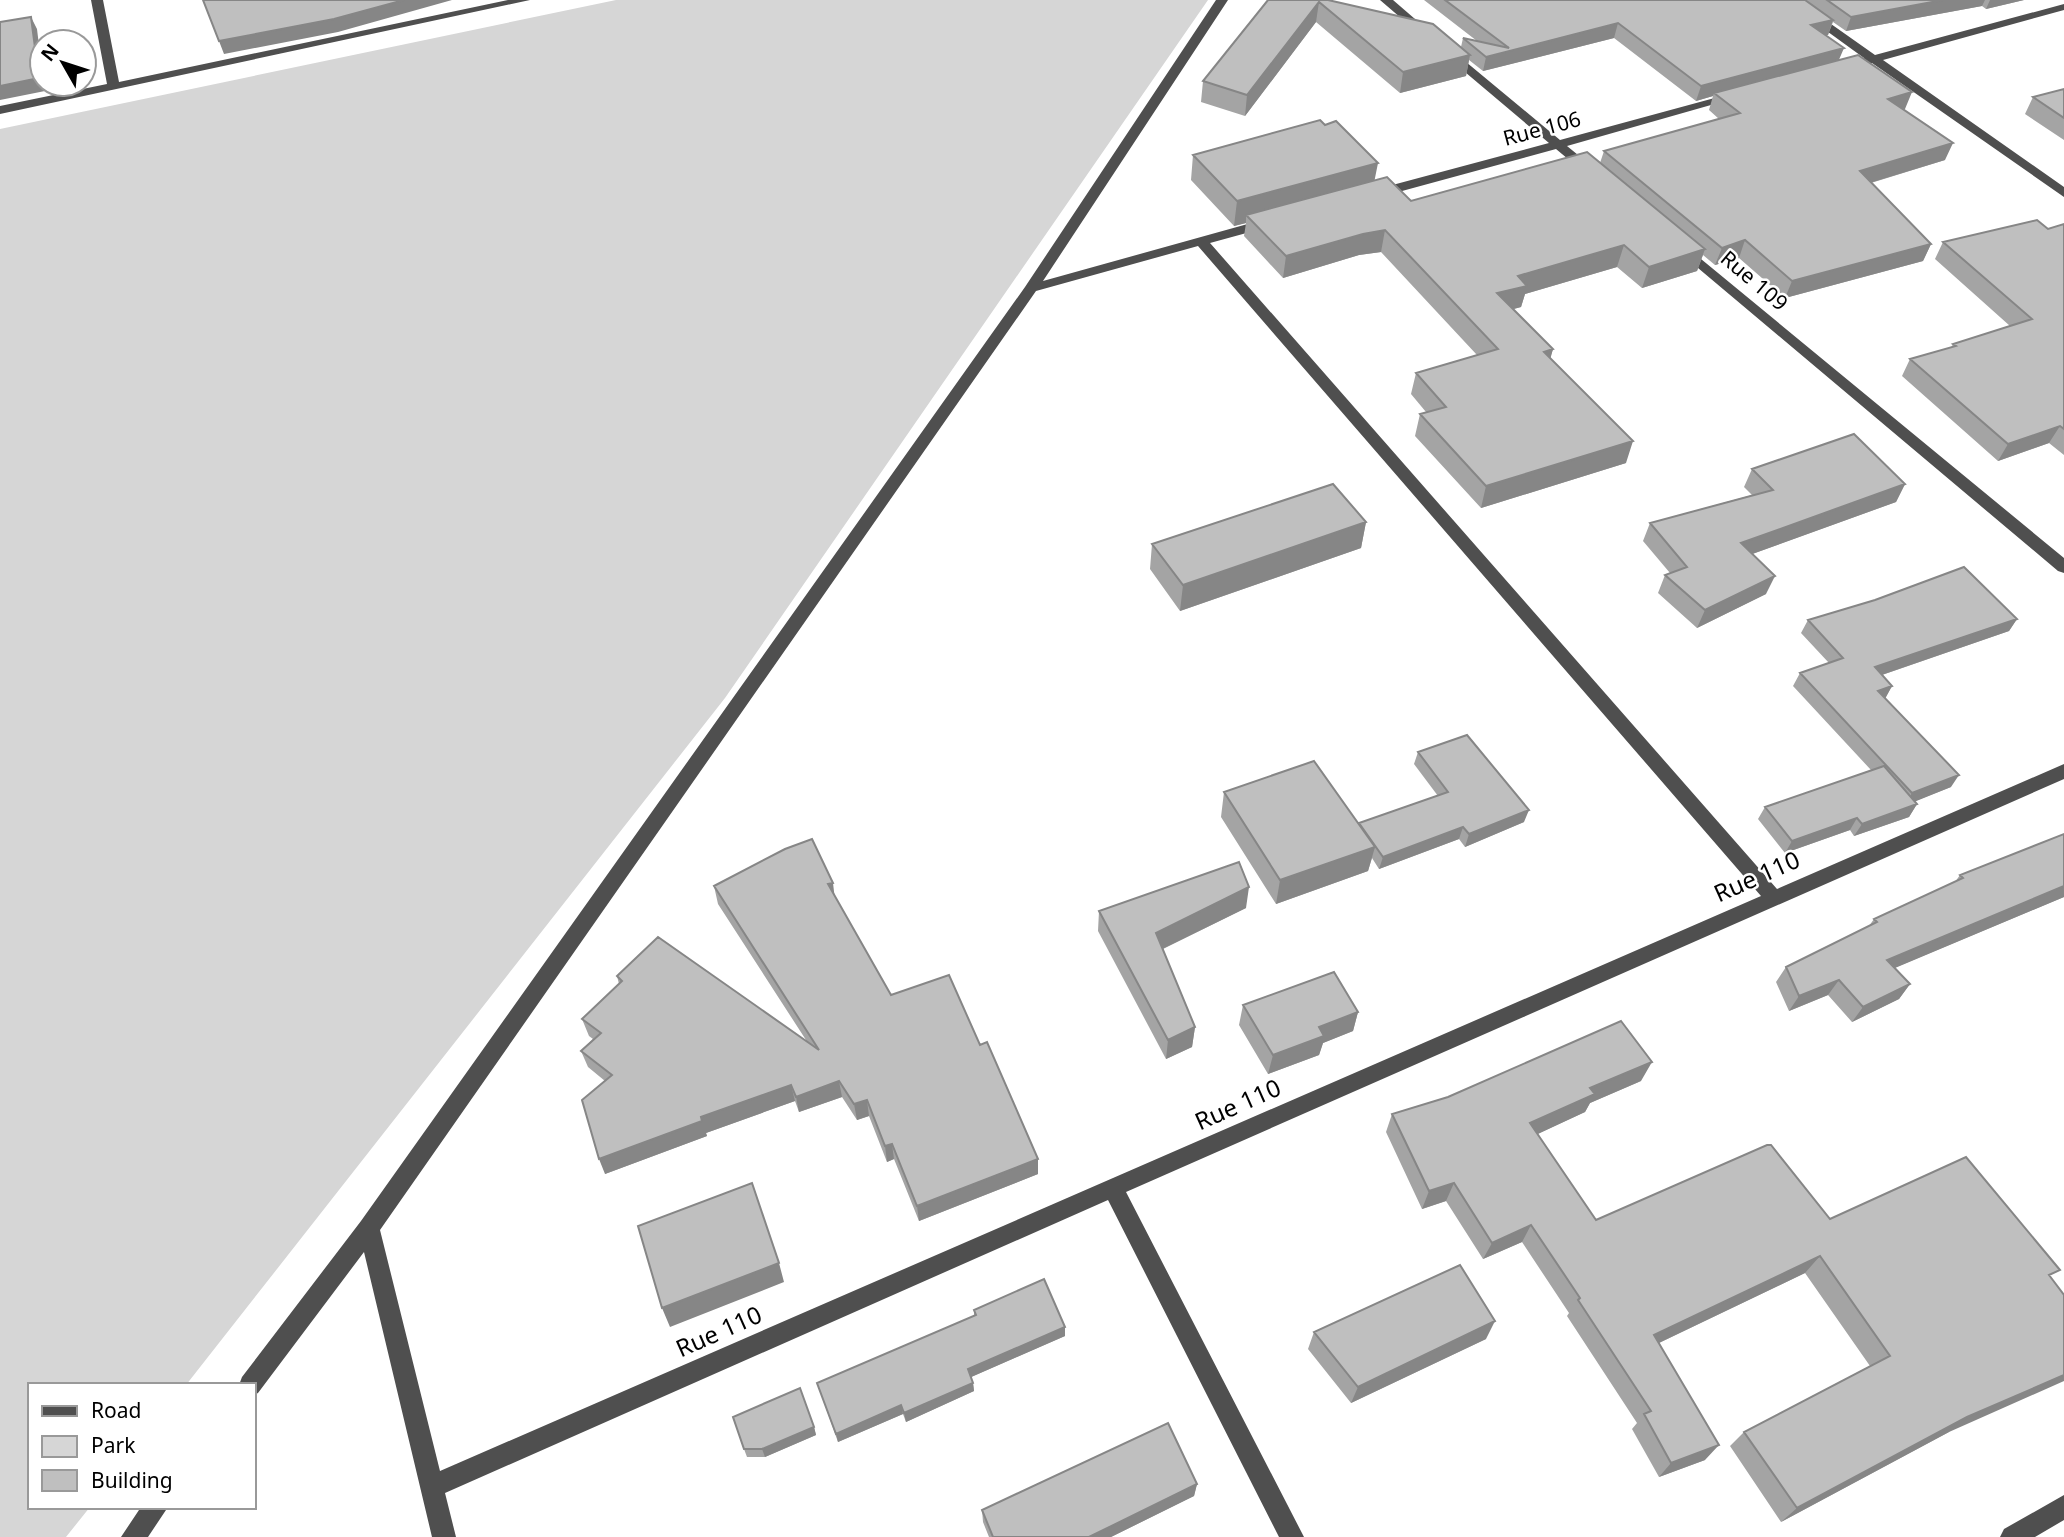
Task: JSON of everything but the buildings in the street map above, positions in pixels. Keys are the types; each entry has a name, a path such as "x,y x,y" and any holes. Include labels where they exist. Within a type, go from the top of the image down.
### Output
{"street":[{"path":"97,0 114,87"},
{"path":"0,110 524,0"},
{"path":"252,1383 369,1228 1031,288 1222,0"},
{"path":"1386,0 1600,180"},
{"path":"1790,0 2064,193"},
{"path":"1834,69 2064,7"},
{"name":"Rue 106","path":"1360,198 1742,94"},
{"path":"1031,288 1280,220"},
{"path":"1201,241 1774,898"},
{"name":"Rue 109","path":"1674,241 2064,568"},
{"name":"Rue 110","path":"433,1486 2064,771"},
{"path":"1113,1188 1292,1537"},
{"path":"369,1228 444,1537"},
{"path":"2012,1537 2064,1507"},
{"path":"133,1537 154,1509"}],"green space":[{"path":"616,0 1208,0 725,698 188,1383 28,1383 28,1509 88,1509 66,1537 0,1537 0,129"}]}
